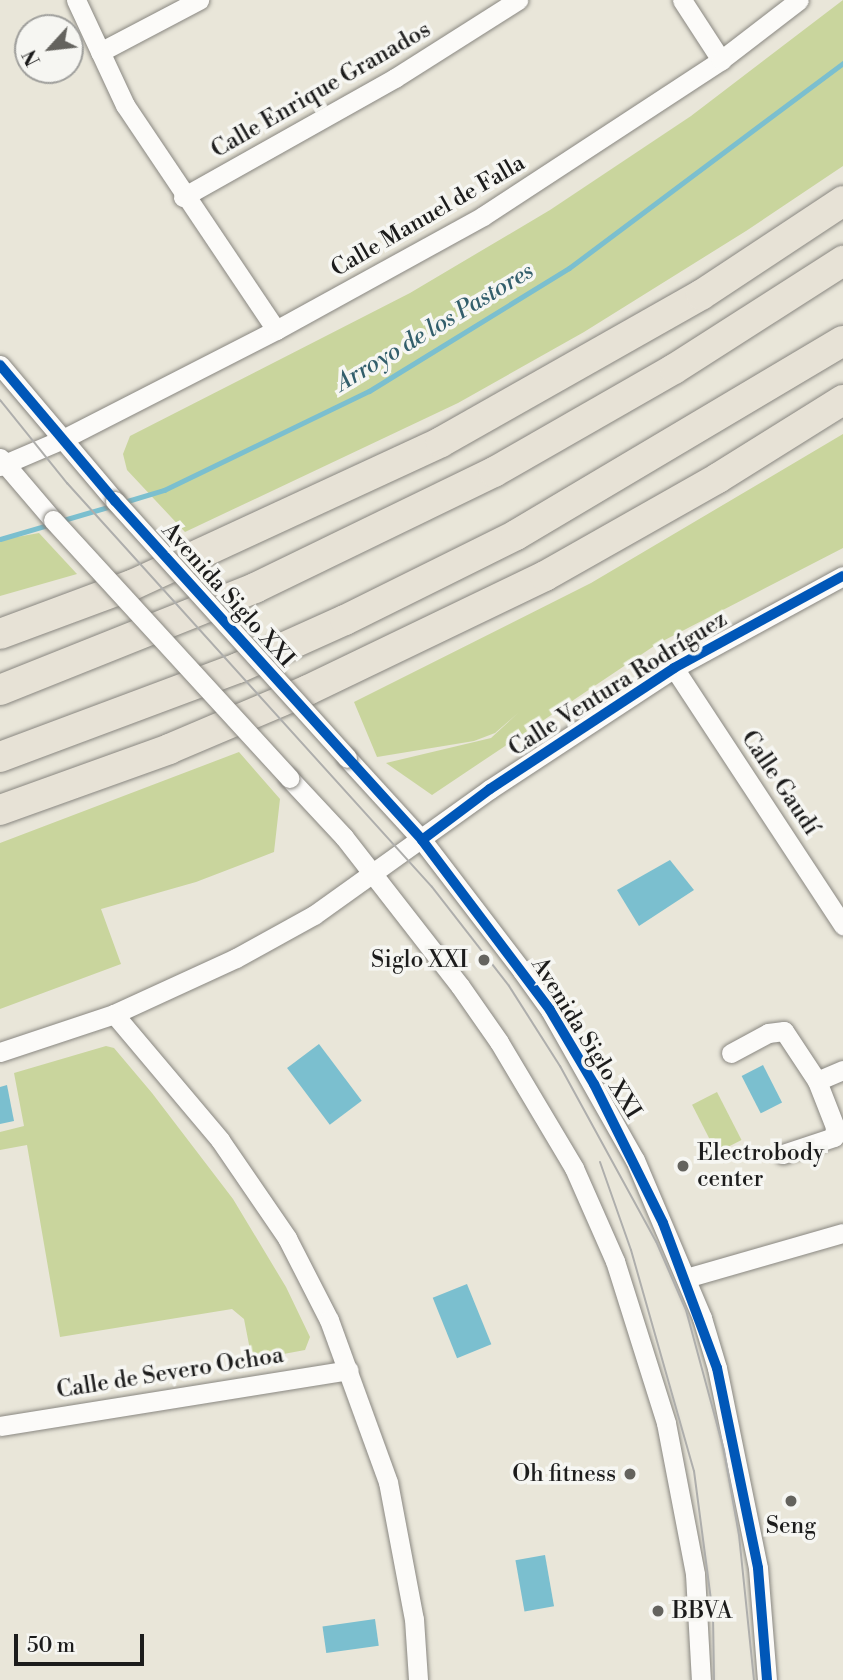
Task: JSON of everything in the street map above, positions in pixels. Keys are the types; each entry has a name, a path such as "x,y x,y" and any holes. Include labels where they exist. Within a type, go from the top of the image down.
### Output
{"highway":[{"path":"0,634 132,584 440,442 701,295 843,201"},
{"path":"0,690 255,588 494,472 674,369 843,261"},
{"path":"0,757 238,668 345,620 516,535 843,341"},
{"path":"0,810 169,749 308,690 545,576 718,478 843,400"}],"street":[{"path":"76,0 125,105 183,197 276,330"},
{"path":"100,52 200,0"},
{"name":"Calle Enrique Granados","path":"183,197 395,78 518,0"},
{"path":"682,0 721,60"},
{"name":"Calle Manuel de Falla","path":"2,463 61,440 276,330 483,216 721,60 799,0"},
{"name":"Avenida Siglo XXI","path":"0,365 115,501 422,840 550,1010 635,1160 686,1278 713,1356 733,1437 758,1568 767,1680"},
{"path":"2,463 374,874 499,1042 574,1168 615,1261 666,1423 686,1508 702,1641 701,1680"},
{"name":"Calle Ventura Rodríguez","path":"0,1052 114,1014 236,958 314,915 490,789 674,668 843,576"},
{"name":"Calle Gaudí","path":"674,668 841,913"},
{"path":"114,1014 220,1140 260,1198 300,1263 349,1370 388,1482 400,1532 414,1619 418,1680"},
{"path":"731,1053 768,1033 784,1031 817,1082 835,1127 834,1137 783,1154"},
{"path":"817,1082 843,1070"},
{"path":"686,1278 843,1233"},
{"name":"Calle de Severo Ochoa","path":"0,1426 349,1370"}],"green space":[{"path":"843,0 843,166 746,231 584,332 458,403 185,532 127,470 123,454 130,436 410,293 550,210 691,116"},
{"path":"843,434 843,548 657,644 432,795 386,763 491,738 518,713 495,733 474,741 377,757 354,702 591,583"},
{"path":"39,533 77,574 0,596 0,540"},
{"path":"239,752 280,799 274,852 196,882 101,909 121,964 0,1009 0,843"},
{"path":"106,1046 114,1048 152,1093 233,1199 286,1287 310,1337 305,1350 252,1360 244,1319 232,1309 60,1337 27,1145 0,1150 0,1132 24,1126 14,1073"},
{"path":"717,1092 742,1140 717,1153 692,1105"}],"water":[{"path":"670,860 694,890 639,926 617,890"},
{"path":"319,1044 362,1101 330,1125 287,1068"},
{"path":"763,1065 782,1102 761,1113 742,1076"},
{"path":"7,1085 14,1121 0,1124 0,1087"},
{"path":"467,1284 491,1344 457,1358 433,1298"},
{"path":"545,1555 554,1606 524,1611 515,1560"},
{"path":"375,1619 379,1646 326,1653 323,1626"}],"waterway":[{"name":"Arroyo de los Pastores","path":"124,502 164,490 369,391 569,268 843,63"},
{"name":"Arroyo de los Pastores","path":"60,521 111,506"},
{"name":"Arroyo de los Pastores","path":"0,539 51,524"}],"tram line":[{"path":"0,400 67,483 432,887 509,986 560,1066 656,1241 686,1310 724,1450 739,1535 754,1680"},
{"path":"600,1162 631,1250 694,1471 713,1616 714,1680"}],"cycle path":[{"path":"0,365 115,501 422,840 550,1010 594,1084 663,1223 717,1368 758,1568 767,1680"},
{"path":"422,840 490,789 674,668 843,576"}],"place":[{"name":"Siglo XXI","path":"484,960"},
{"name":"Electrobody center","path":"683,1166"},
{"name":"Oh fitness","path":"630,1474"},
{"name":"Seng","path":"791,1501"},
{"name":"BBVA","path":"658,1611"}]}
